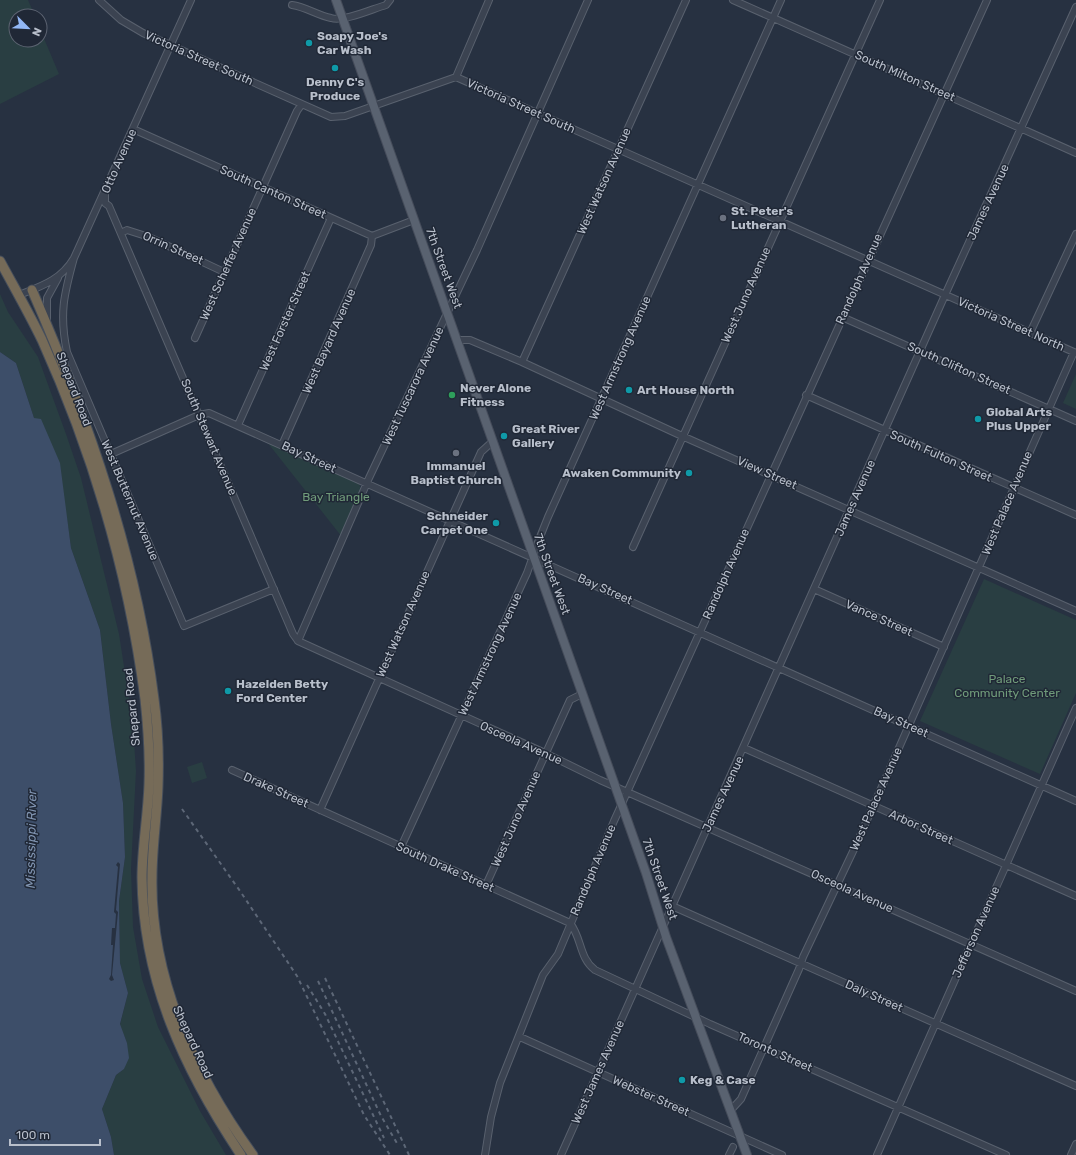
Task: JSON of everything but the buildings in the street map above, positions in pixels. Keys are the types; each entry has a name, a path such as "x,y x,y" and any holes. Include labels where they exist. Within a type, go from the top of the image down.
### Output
{"highway":[{"name":"Shepard Road","path":"0,261 19,295 50,359 87,454 112,534 126,594 141,675 148,728 149,784 142,878 147,943 167,1018 185,1058 216,1115 241,1155"},
{"name":"Shepard Road","path":"32,290 48,327 97,457 115,512 134,586 154,701 158,757 158,792 152,859 152,900 157,943 164,979 176,1015 194,1055 224,1110 253,1155"}],"main road":[{"name":"7th Street West","path":"336,0 663,925 747,1155"}],"street":[{"name":"Victoria Street South","path":"99,0 134,28 331,117 345,116 456,77 945,295"},
{"name":"Otto Avenue","path":"19,295 59,277 66,271 74,258 191,0"},
{"path":"292,5 304,7 332,19 343,19 386,5 390,0"},
{"path":"456,77 489,0"},
{"name":"West Tuscarora Avenue","path":"298,641 367,484 447,313 588,0"},
{"name":"West Watson Avenue","path":"522,362 686,0"},
{"name":"South Milton Street","path":"733,0 1076,153"},
{"name":"West Armstrong Avenue","path":"401,847 528,573 548,517 781,0"},
{"name":"West Juno Avenue","path":"633,547 779,220 880,0"},
{"name":"Randolph Avenue","path":"485,1155 497,1091 520,1037 543,975 558,954 621,806 806,395 987,0"},
{"name":"James Avenue","path":"635,989 744,748 945,295 1022,129 1076,7"},
{"name":"West Scheffer Avenue","path":"195,338 297,110 302,104"},
{"name":"South Canton Street","path":"133,129 372,236"},
{"name":"South Stewart Avenue","path":"105,192 105,203 109,206 121,233 293,634 298,641"},
{"name":"West Forster Street","path":"238,425 331,218"},
{"path":"372,236 414,220"},
{"name":"Orrin Street","path":"121,233 127,230 149,237 224,272"},
{"path":"1030,333 1076,234"},
{"name":"West Bayard Avenue","path":"282,445 371,245 372,236"},
{"name":"West Butternut Avenue","path":"74,258 63,301 63,333 67,352 184,626 274,589"},
{"path":"48,327 46,303 49,293 59,277"},
{"name":"Victoria Street North","path":"945,295 1075,353"},
{"name":"South Clifton Street","path":"842,317 1076,421"},
{"name":"View Street","path":"457,340 470,340 522,362 682,436 771,474 1076,611"},
{"name":"West Palace Avenue","path":"731,1110 741,1099 765,1047 801,963 1075,353"},
{"name":"South Fulton Street","path":"806,395 1076,515"},
{"name":"Bay Street","path":"111,454 199,415 209,413 1076,801"},
{"name":"West Watson Avenue","path":"320,810 481,452 492,442"},
{"name":"Vance Street","path":"814,589 944,647"},
{"name":"Osceola Avenue","path":"298,641 628,792 1076,991"},
{"name":"West Juno Avenue","path":"486,885 570,700 582,694"},
{"name":"Jefferson Avenue","path":"876,1155 1076,708"},
{"name":"Arbor Street","path":"744,748 1076,896"},
{"name":"Drake Street","path":"232,770 320,810"},
{"name":"South Drake Street","path":"320,810 570,923"},
{"name":"Daly Street","path":"672,906 1076,1086"},
{"name":"Toronto Street","path":"570,923 576,933 585,959 590,967 635,989 1006,1155"},
{"name":"West James Avenue","path":"561,1155 635,989"},
{"name":"Webster Street","path":"520,1037 597,1073 782,1155"},
{"path":"1071,1155 1076,1144"},
{"path":"729,1155 733,1147"}],"green space":[{"path":"0,0 28,0 32,8 8,8 8,48 48,48 59,74 0,104"},
{"path":"0,294 8,312 38,357 66,434 81,478 119,634 133,725 136,771 131,869 133,927 142,979 158,1027 200,1111 226,1155 114,1155 111,1137 102,1109 116,1075 124,1069 127,1043 120,1025 128,993 120,963 119,901 125,857 123,803 111,724 100,630 71,548 67,519 16,363 0,352"},
{"path":"1076,374 1076,409 1063,403"},
{"name":"Bay Triangle","path":"267,442 359,483 361,490 342,537"},
{"name":"Palace Community Center","path":"984,579 1076,620 1076,693 1040,774 920,721"},
{"path":"202,762 207,778 192,783 187,767"}],"water":[{"name":"Mississippi River","path":"0,352 16,363 34,418 41,419 60,463 71,548 100,630 111,724 123,803 125,857 119,901 120,963 128,993 120,1024 127,1043 129,1058 124,1069 116,1075 102,1109 111,1137 114,1155 0,1155"}],"pier":[{"path":"118,862 120,864 116,910 118,912 112,975 114,980 111,981 109,979 111,975 113,945 111,945 112,928 115,928 116,914 114,912 118,867 116,865"}],"railway":[{"path":"182,809 240,891 297,976 364,1115 390,1155"},
{"path":"325,978 409,1155"},
{"path":"318,981 381,1116 398,1145"},
{"path":"307,985 325,1014 384,1138"}],"place":[{"name":"Soapy Joe's Car Wash","path":"309,43"},
{"name":"Denny C's Produce","path":"335,68"},
{"name":"St. Peter's Lutheran","path":"723,218"},
{"name":"Art House North","path":"629,390"},
{"name":"Never Alone Fitness","path":"452,395"},
{"name":"Global Arts Plus Upper","path":"978,419"},
{"name":"Great River Gallery","path":"504,436"},
{"name":"Immanuel Baptist Church","path":"456,453"},
{"name":"Awaken Community","path":"689,473"},
{"name":"Schneider Carpet One","path":"496,523"},
{"name":"Hazelden Betty Ford Center","path":"228,691"},
{"name":"Keg & Case","path":"682,1080"}]}
